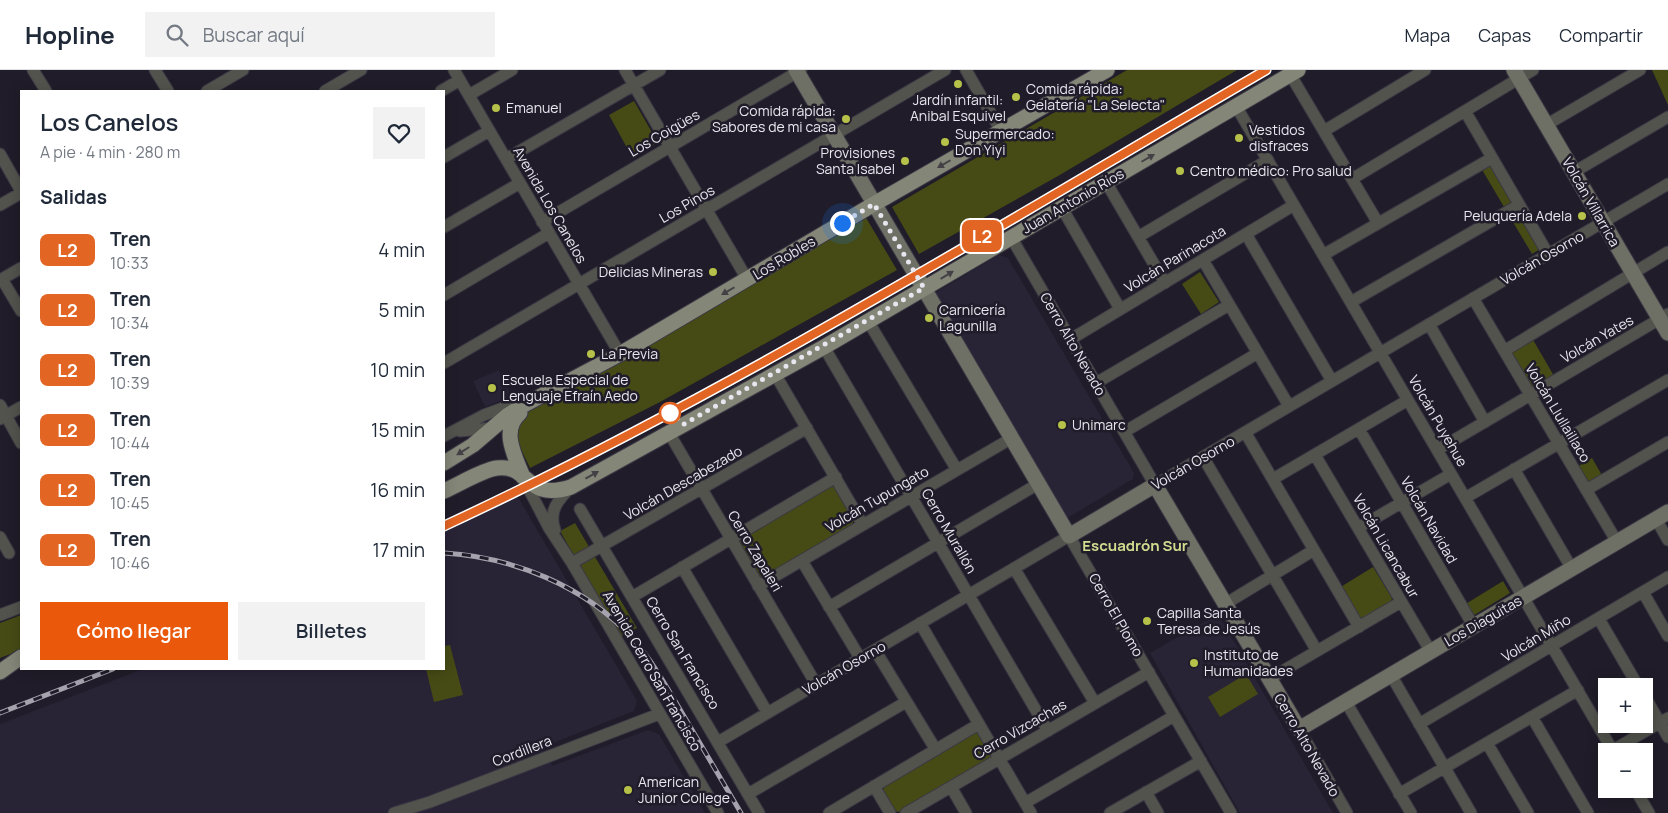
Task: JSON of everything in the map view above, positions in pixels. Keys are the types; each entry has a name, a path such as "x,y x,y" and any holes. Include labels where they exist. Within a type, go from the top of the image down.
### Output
{"main road":[{"name":"Los Robles","path":"546,394 620,354 874,204 1107,70"},
{"name":"Juan Antonio Ríos","path":"445,491 497,468 508,469 541,491 549,492 571,487 824,347 1294,72"},
{"path":"445,461 474,445 508,415 546,394"},
{"path":"511,444 510,430 512,421 546,394"},
{"path":"493,428 503,434 511,444 527,480"},
{"path":"0,674 20,659"},
{"path":"0,674 20,667"}],"street":[{"path":"33,70 45,90"},
{"path":"155,70 167,90"},
{"path":"209,90 244,70"},
{"path":"326,90 361,70"},
{"path":"469,95 512,70"},
{"path":"625,70 747,280"},
{"path":"506,160 660,70"},
{"name":"Los Pinos","path":"445,362 945,70"},
{"path":"966,70 1002,131"},
{"path":"1324,131 1425,70"},
{"path":"1352,179 1465,111 1516,74 1533,70"},
{"path":"1546,125 1640,70"},
{"name":"Cerro El Plomo","path":"798,71 1231,813"},
{"name":"Los Coigües","path":"542,222 798,71"},
{"path":"1294,72 1324,131 1378,224"},
{"name":"Volcán Villarrica","path":"1516,74 1633,273 1664,317 1668,333"},
{"path":"442,90 457,75"},
{"name":"Avenida Los Canelos","path":"457,75 620,354"},
{"name":"Volcán Puyehue","path":"1236,106 1608,743"},
{"path":"1465,111 1548,254"},
{"path":"1574,172 1668,117"},
{"path":"445,157 489,131"},
{"path":"0,154 20,190"},
{"path":"1323,255 1492,158"},
{"path":"1138,237 1268,160"},
{"path":"1106,182 1165,283"},
{"path":"445,226 520,183"},
{"name":"Volcán Osorno","path":"718,742 1668,184"},
{"path":"0,205 20,193"},
{"path":"1351,302 1519,204"},
{"name":"Volcán Parinacota","path":"1070,339 1294,206"},
{"path":"1062,208 1120,309"},
{"path":"445,294 549,233"},
{"path":"1246,234 1332,381"},
{"name":"Cerro Alto Nevado","path":"1011,237 1347,813"},
{"path":"1504,351 1668,252"},
{"path":"1203,260 1289,406"},
{"path":"20,269 1,279 20,310"},
{"name":"Volcán Llullaillaco","path":"1473,298 1617,542"},
{"path":"1096,383 1229,305"},
{"name":"Volcán Yates","path":"1437,450 1664,317"},
{"path":"868,321 957,470"},
{"path":"1429,324 1486,422"},
{"name":"Cerro Murallón","path":"824,347 1048,731"},
{"path":"1124,432 1258,353"},
{"path":"776,374 863,524"},
{"path":"1465,498 1668,380"},
{"name":"Los Robles","path":"449,434 512,403 546,394"},
{"path":"1273,480 1408,400"},
{"path":"20,407 2,413 20,441"},
{"name":"Los Robles","path":"449,434 493,428"},
{"name":"Volcán Descabezado","path":"572,563 807,428"},
{"name":"Volcán Navidad","path":"1359,429 1474,627"},
{"path":"1245,432 1359,627"},
{"name":"Cerro Zapaleri","path":"668,433 816,684"},
{"name":"Volcán Tupungato","path":"758,586 1012,438"},
{"path":"1586,490 1668,442"},
{"name":"Volcán Licancabur","path":"1315,455 1431,652"},
{"path":"1203,457 1317,651"},
{"path":"1514,469 1572,569"},
{"path":"1358,528 1451,474"},
{"path":"632,597 836,477"},
{"path":"527,480 546,523 560,543"},
{"path":"829,607 1038,484"},
{"path":"560,543 552,520 552,512 557,501 571,487"},
{"name":"Cerro San Francisco","path":"580,510 759,813"},
{"path":"1662,516 1668,540"},
{"name":"Los Diaguitas","path":"1298,729 1662,516"},
{"path":"1,539 9,553"},
{"name":"Avenida Cerro San Francisco","path":"560,543 718,813"},
{"path":"1225,604 1314,550"},
{"path":"802,561 860,658"},
{"path":"682,567 768,712"},
{"path":"1014,568 1095,703"},
{"name":"Volcán Miño","path":"1419,724 1668,577"},
{"path":"1643,592 1668,636"},
{"path":"1269,679 1401,602"},
{"path":"0,615 20,607"},
{"path":"1598,618 1633,678"},
{"path":"920,623 1028,808 1174,716"},
{"path":"874,650 936,750"},
{"name":"Cerro Vizcachas","path":"906,813 1149,672"},
{"path":"1391,675 1471,813"},
{"path":"1399,794 1578,690"},
{"path":"748,794 906,702"},
{"path":"1346,702 1410,813"},
{"path":"1653,707 1664,720 1668,737"},
{"name":"Cordillera","path":"394,813 430,802 659,714"},
{"path":"1532,717 1588,813"},
{"path":"1626,743 1664,720"},
{"path":"829,813 979,724"},
{"path":"1487,743 1528,813"},
{"path":"1110,813 1200,761"},
{"path":"874,786 890,813"},
{"path":"951,787 966,813"},
{"path":"1146,792 1158,813"},
{"path":"1641,798 1650,813"}],"shaded area":[{"path":"999,255 1008,258 1134,473 1133,479 1069,517 1063,515 935,293"},
{"name":"Escuela Especial de Lenguaje Efraín Aedo","path":"499,370 511,396 485,407 473,381"},
{"path":"518,497 637,701 634,711 543,747 552,766 648,730 659,734 705,813 0,813 0,724 140,670 445,670 445,532"},
{"path":"1218,614 1333,813 1240,813 1150,653"}],"green space":[{"path":"1127,70 1237,70 1058,176 919,254 892,207"},
{"path":"1652,70 1668,70 1668,105"},
{"path":"634,101 658,143 632,157 609,115"},
{"path":"1489,163 1540,249 1532,254 1481,168"},
{"path":"865,216 897,270 660,402 530,468 518,443 514,424 520,414 580,384"},
{"path":"1200,272 1219,302 1201,314 1182,284"},
{"path":"1532,338 1554,376 1533,388 1510,355 1512,351"},
{"path":"1592,458 1603,477 1588,486 1577,467"},
{"path":"830,485 836,486 854,518 852,526 763,580 758,579 738,544 740,539"},
{"path":"575,523 637,628 620,637 560,531"},
{"path":"1373,567 1392,598 1390,605 1365,620 1355,618 1339,588"},
{"path":"1503,581 1510,593 1471,617 1464,605"},
{"path":"20,615 20,650 0,658 0,623"},
{"path":"450,645 463,695 434,702 426,670 445,670 445,646"},
{"path":"1246,674 1258,694 1220,717 1208,697"},
{"path":"975,731 980,732 993,755 992,759 900,812 894,811 883,791 884,786"}],"railway":[{"path":"445,526 550,475 758,365 962,249 1266,70"},
{"path":"445,553 496,561 521,568 570,590 614,620 641,648 654,667 741,813"},
{"path":"0,713 110,670"}],"train":[{"name":"L2","path":"445,526 582,459 773,357 1266,70"}],"place":[{"name":"Jardín infantil: Anibal Esquivel","path":"958,84"},
{"name":"Comida rápida: Gelatería \"La Selecta\"","path":"1016,97"},
{"name":"Emanuel","path":"496,108"},
{"name":"Comida rápida: Sabores de mi casa","path":"846,119"},
{"name":"Vestidos disfraces","path":"1239,138"},
{"name":"Supermercado: Don Yiyi","path":"945,142"},
{"name":"Provisiones Santa Isabel","path":"905,161"},
{"name":"Centro médico: Pro salud","path":"1180,171"},
{"name":"Peluquería Adela","path":"1582,216"},
{"name":"Delicias Mineras","path":"713,272"},
{"name":"Carnicería Lagunilla","path":"929,318"},
{"name":"La Previa","path":"591,354"},
{"name":"Escuela Especial de Lenguaje Efraín Aedo","path":"492,388"},
{"name":"Unimarc","path":"1062,425"},
{"name":"Capilla Santa Teresa de Jesús","path":"1147,621"},
{"name":"Instituto de Humanidades","path":"1194,663"},
{"name":"American Junior College","path":"628,790"}],"district":[{"name":"Escuadrón Sur","path":"1135,546"}],"route":[{"path":"670,413 684,424 776,374 924,288 874,204 842,223"}]}
